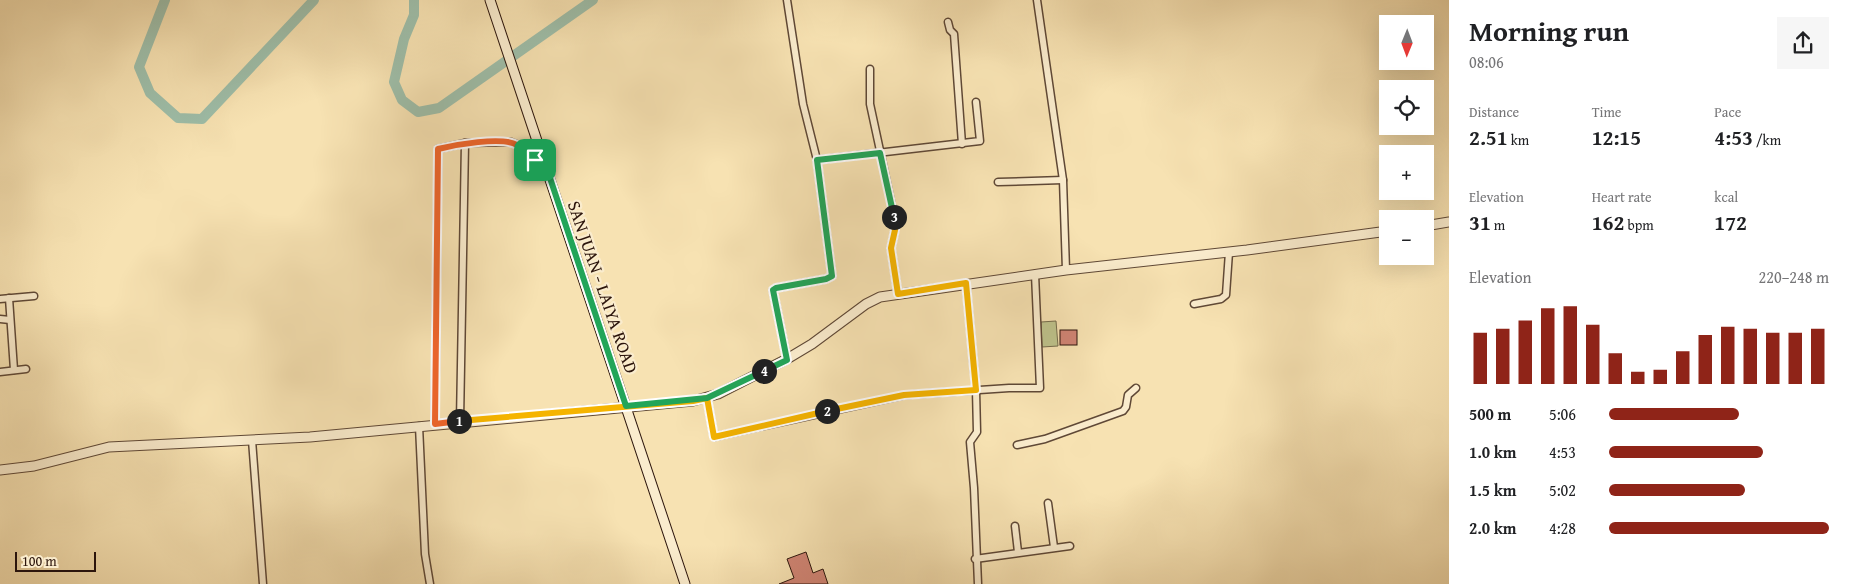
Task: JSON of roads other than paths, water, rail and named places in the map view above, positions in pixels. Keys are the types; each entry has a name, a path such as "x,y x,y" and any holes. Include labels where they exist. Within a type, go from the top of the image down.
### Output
{"street":[{"name":"SAN JUAN - LAIYA ROAD","path":"490,0 685,584"},
{"path":"787,0 803,104 817,160 832,276 826,279 773,290 787,360"},
{"path":"1037,0 1063,180 1066,270"},
{"path":"948,22 950,30 954,34 962,144"},
{"path":"870,69 870,104 894,211 895,230 891,248 898,294"},
{"path":"817,160 980,141 976,102"},
{"path":"435,424 438,149 465,143 511,142 518,145 530,156 545,163"},
{"path":"460,421 465,143"},
{"path":"998,182 1063,180"},
{"path":"1434,224 1449,222"},
{"path":"0,470 34,466 108,447 310,437 707,398 787,360 866,304 880,297 1035,274 1229,252 1379,232"},
{"path":"1194,304 1220,299 1226,295 1229,252"},
{"path":"707,398 714,437 904,395 1040,388 1035,274"},
{"path":"966,283 976,390 977,432 970,442 974,488 975,560 978,584"},
{"path":"0,299 34,296"},
{"path":"9,298 14,370"},
{"path":"0,319 10,320"},
{"path":"0,372 26,369"},
{"path":"1017,445 1045,439 1123,410 1126,407 1128,396 1136,388"},
{"path":"419,426 425,554 430,584"},
{"path":"252,440 263,584"},
{"path":"1048,503 1054,547"},
{"path":"1015,526 1018,552"},
{"path":"975,560 1018,552 1070,546"}],"waterway":[{"path":"165,0 139,67 150,93 178,118 202,119 314,0"},
{"path":"414,0 414,15 404,39 394,82 402,100 418,112 439,108 593,0"}]}
